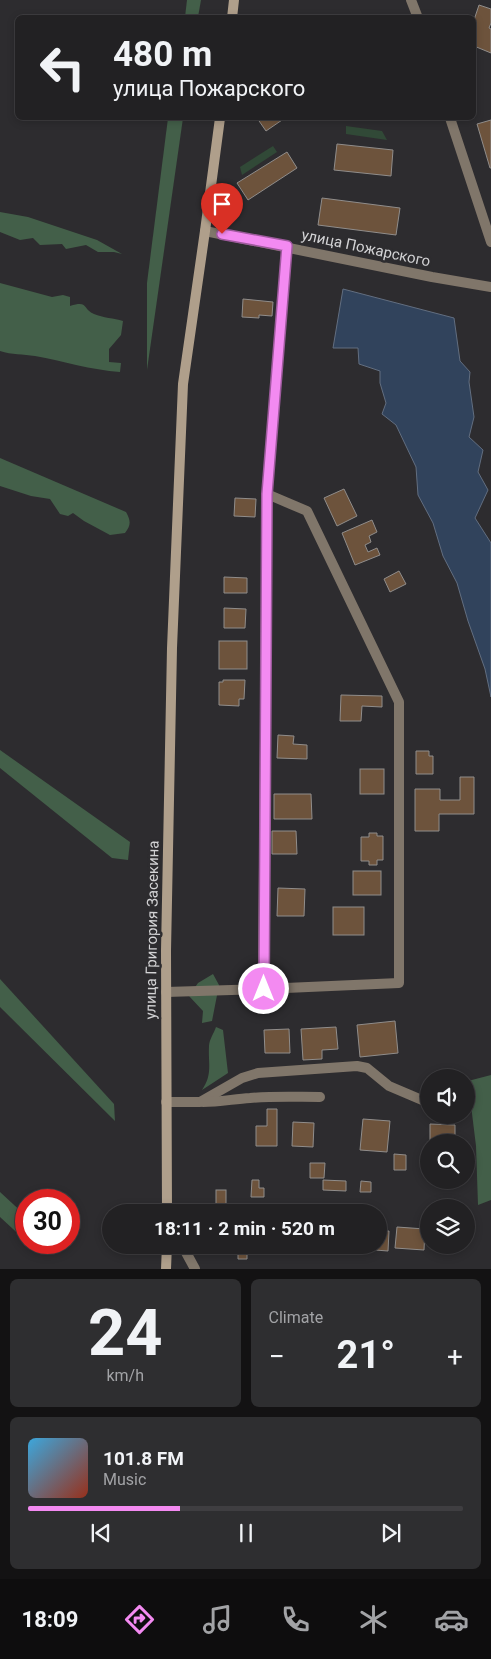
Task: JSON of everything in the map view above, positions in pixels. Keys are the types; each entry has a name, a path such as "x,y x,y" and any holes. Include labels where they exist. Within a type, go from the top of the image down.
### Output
{"main road":[{"path":"232,15 234,0"},
{"name":"улица Григория Засекина","path":"167,1204 166,992 172,648 183,384 220,120"},
{"path":"166,1269 167,1254"}],"street":[{"path":"412,0 417,15"},
{"path":"451,120 491,242"},
{"name":"улица Пожарского","path":"205,231 287,246 432,277 491,287"},
{"path":"264,989 267,494 287,246"},
{"path":"166,992 400,983 398,702 307,511 267,494"},
{"path":"200,1102 242,1078 258,1073 357,1066 367,1068 389,1086 420,1099"},
{"path":"166,1102 223,1102 273,1096 320,1097"},
{"path":"187,1254 195,1269"}],"green space":[{"path":"187,0 201,0 198,15 185,15"},
{"path":"168,120 183,120 147,370 147,283"},
{"path":"346,126 382,131 387,140 346,134"},
{"path":"273,146 277,152 242,175 240,167"},
{"path":"0,212 28,217 97,240 122,254 98,252 86,245 66,249 62,244 40,245 33,238 20,240 0,232"},
{"path":"0,283 52,297 63,295 70,297 70,306 80,304 94,314 123,321 121,335 109,349 109,362 121,363 120,372 0,351"},
{"path":"0,458 126,512 130,523 127,530 125,533 110,535 73,513 68,516 60,514 50,499 31,496 0,486"},
{"path":"0,750 130,842 128,860 112,858 0,768"},
{"path":"213,974 219,985 212,1021 202,1023 203,1011 189,996 198,983"},
{"path":"0,979 114,1104 115,1121 0,1007"},
{"path":"216,1027 223,1030 228,1073 202,1090 208,1079 209,1044"},
{"path":"491,1075 491,1200 478,1205 473,1124 475,1124 475,1079"},
{"path":"0,1192 15,1206 15,1231 0,1217"}],"water":[{"path":"343,289 454,318 460,361 470,372 469,382 474,417 469,437 483,450 478,472 488,490 475,518 491,543 491,697 485,669 457,583 443,556 433,523 418,495 416,467 396,425 382,414 386,403 380,383 380,371 359,364 358,348 333,348"}],"building":[{"path":"479,5 491,9 489,28 491,29 491,53 476,47 476,15"},
{"path":"258,120 282,120 266,131"},
{"path":"491,120 491,168 490,168 477,124"},
{"path":"337,144 393,150 391,176 334,170"},
{"path":"287,152 297,168 248,200 237,183"},
{"path":"322,198 400,208 396,235 318,225"},
{"path":"243,299 273,302 272,316 259,315 259,318 242,317"},
{"path":"344,489 357,516 337,526 324,498"},
{"path":"235,498 256,499 255,517 234,516"},
{"path":"372,520 377,532 369,536 371,542 365,545 368,552 377,548 380,555 355,565 342,533"},
{"path":"399,571 406,584 390,592 384,579"},
{"path":"224,577 247,578 247,593 224,593"},
{"path":"224,608 246,609 245,628 224,628"},
{"path":"219,641 247,641 247,669 219,669"},
{"path":"223,680 245,680 244,699 239,699 239,706 219,705 219,682 223,682"},
{"path":"341,695 382,696 382,707 362,706 361,721 340,721"},
{"path":"278,735 294,736 293,744 307,745 307,759 277,758"},
{"path":"416,751 429,751 429,756 433,756 433,774 416,774"},
{"path":"360,769 384,769 384,794 360,794"},
{"path":"460,777 474,777 474,814 439,814 439,831 415,831 415,789 440,789 440,800 460,800"},
{"path":"274,794 311,794 312,819 274,819"},
{"path":"272,831 296,831 297,854 272,854"},
{"path":"369,833 377,833 377,836 383,836 383,860 377,860 377,865 369,865 369,861 361,861 361,837 369,837"},
{"path":"353,871 381,871 381,895 353,895"},
{"path":"278,888 305,889 304,916 277,916"},
{"path":"333,907 364,907 364,935 333,935"},
{"path":"395,1021 398,1053 360,1057 357,1025"},
{"path":"336,1027 338,1049 322,1050 322,1059 303,1060 301,1029"},
{"path":"289,1029 290,1053 265,1053 264,1030"},
{"path":"267,1109 277,1109 277,1146 256,1146 256,1126 267,1126"},
{"path":"363,1119 390,1121 387,1152 360,1150"},
{"path":"293,1122 314,1123 313,1147 292,1146"},
{"path":"430,1124 455,1125 455,1134 430,1134"},
{"path":"394,1154 406,1155 406,1170 394,1170"},
{"path":"310,1163 325,1163 324,1178 310,1178"},
{"path":"252,1180 259,1180 259,1188 264,1188 264,1197 251,1197"},
{"path":"323,1180 346,1181 346,1191 323,1190"},
{"path":"361,1181 371,1182 371,1192 360,1192"},
{"path":"216,1190 226,1190 226,1204 216,1204"},
{"path":"397,1227 420,1229 420,1250 395,1248"},
{"path":"387,1231 389,1231 388,1251"},
{"path":"238,1254 247,1254 247,1259 238,1259"}],"route":[{"path":"222,234 287,246 267,494 264,989"}]}
